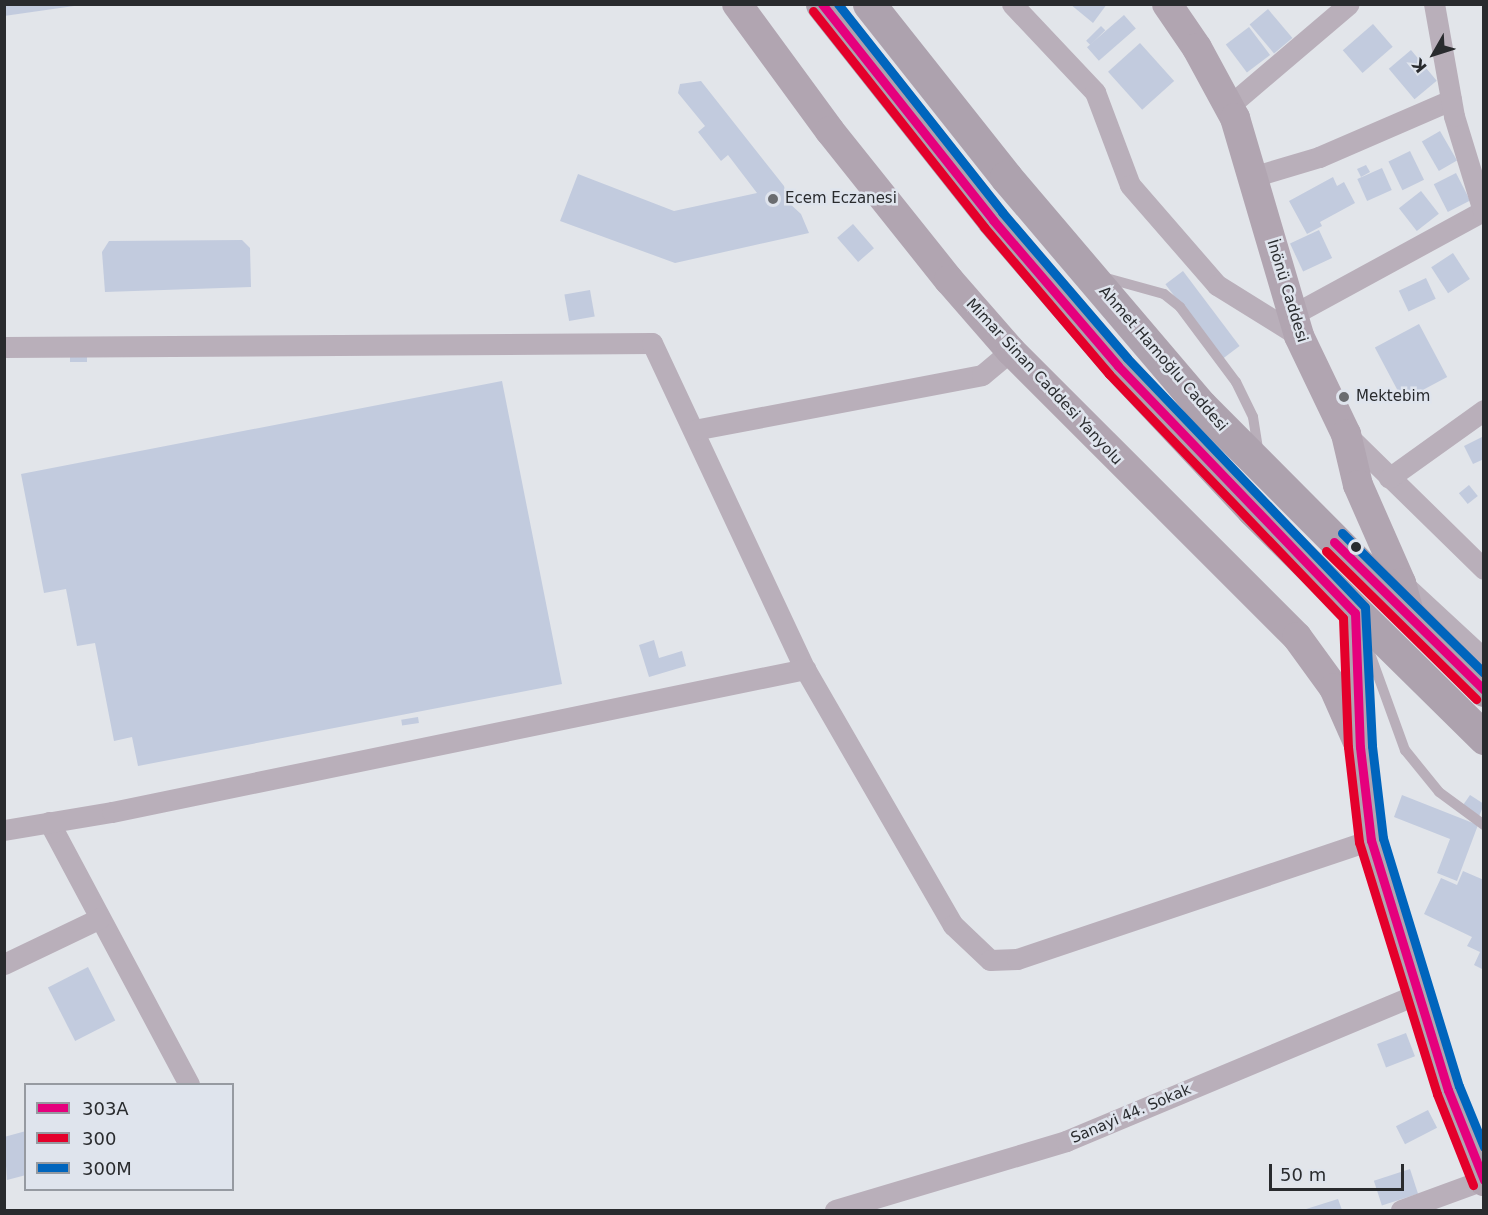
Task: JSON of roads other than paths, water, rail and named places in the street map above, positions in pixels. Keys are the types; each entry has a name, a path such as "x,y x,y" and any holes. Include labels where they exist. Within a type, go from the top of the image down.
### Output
{"highway":[{"path":"822,4 993,220 1118,366 1355,614 1484,738"},
{"name":"Ahmet Hamoğlu Caddesi","path":"869,4 1090,276 1201,406 1262,471 1484,690"}],"main road":[{"name":"Mimar Sinan Caddesi Yanyolu","path":"737,4 830,131 949,280 1011,351 1297,637 1334,688 1360,747"},
{"name":"İnönü Caddesi","path":"1167,4 1197,48 1229,106 1296,325 1346,434 1358,485 1401,583 1410,617"},
{"path":"1355,614 1360,747 1371,840 1448,1090 1483,1181"}],"street":[{"path":"1012,4 1095,92 1130,185 1218,285 1296,325 1483,211 1451,100 1434,4"},
{"path":"1229,106 1349,4"},
{"path":"1252,177 1319,157 1451,100"},
{"path":"4,347 652,343 805,669 953,925 990,960 1017,959 1371,840"},
{"path":"694,430 982,375 1011,351"},
{"path":"1389,478 1484,410"},
{"path":"1346,434 1389,478 1479,558"},
{"path":"1401,583 1484,659"},
{"path":"4,830 805,669"},
{"path":"49,822 188,1083"},
{"path":"4,964 100,918"},
{"name":"Sanayi 44. Sokak","path":"835,1210 1066,1141 1418,994"},
{"path":"1401,1210 1483,1181"}],"lane":[{"path":"1090,276 1134,283 1164,294 1179,307 1236,382 1253,417 1262,471"},
{"path":"1355,614 1406,750 1439,792 1484,825"}],"place":[{"name":"Ecem Eczanesi","path":"773,199"},
{"name":"Mektebim","path":"1344,397"}]}
